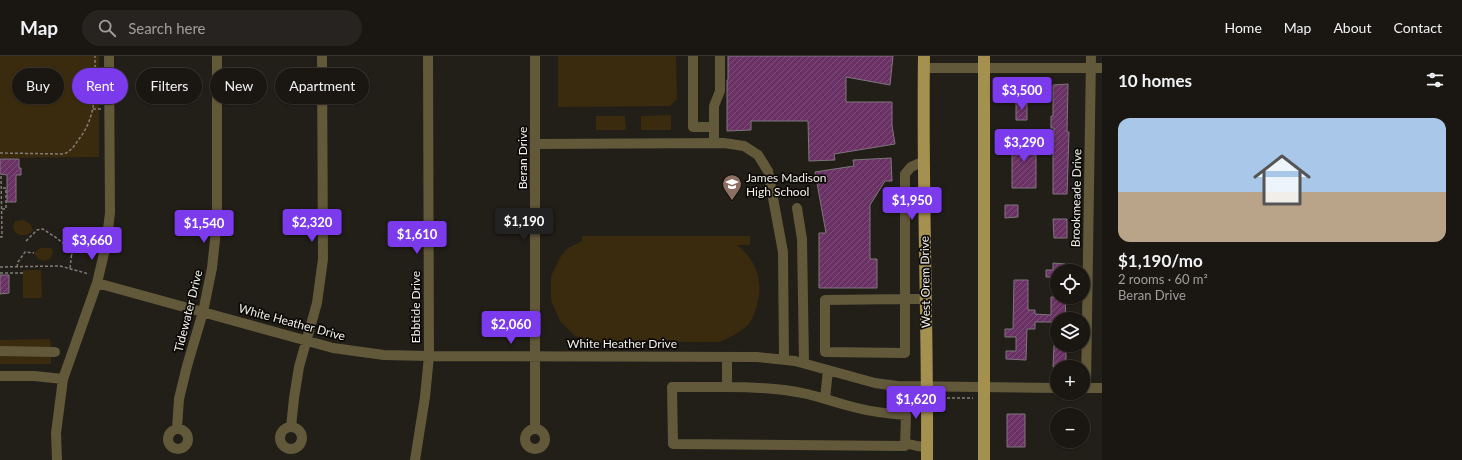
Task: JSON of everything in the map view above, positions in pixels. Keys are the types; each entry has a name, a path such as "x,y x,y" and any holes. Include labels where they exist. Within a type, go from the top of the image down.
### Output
{"main road":[{"path":"984,61 984,455"},
{"name":"West Orem Drive","path":"924,62 925,299 928,386 927,454"}],"street":[{"path":"56,460 56,433 63,379 98,280 106,245 110,213 109,56"},
{"name":"Tidewater Drive","path":"177,428 179,399 203,312 212,268 217,221 217,56"},
{"path":"292,427 294,398 306,341 317,303 323,259 322,56"},
{"name":"Ebbtide Drive","path":"415,458 425,397 429,356 428,56"},
{"name":"Beran Drive","path":"535,56 535,429"},
{"path":"693,56 693,127 714,127"},
{"path":"714,143 714,106 720,91 720,56"},
{"name":"Brookmeade Drive","path":"1086,360 1091,56"},
{"path":"924,62 984,61 1102,68"},
{"path":"535,144 714,143 744,146 758,155 768,171 783,252 784,359"},
{"path":"825,352 904,353 905,174 911,167 924,161"},
{"path":"796,208 802,239 804,363"},
{"name":"White Heather Drive","path":"98,280 306,341 333,348 377,354 429,356 727,357 784,359 824,368 875,383 897,386 1050,388"},
{"path":"825,399 824,300 925,299"},
{"path":"0,351 54,352"},
{"path":"727,357 727,387"},
{"path":"0,376 34,376 63,379"},
{"path":"672,387 767,388 807,394 825,399 883,413 906,415 905,446 672,444 672,387"},
{"path":"1090,388 1102,388"},
{"path":"905,443 917,446 927,454"}],"path":[{"path":"0,153 64,154 69,151 82,135 89,122 93,109 96,90 95,56"},
{"path":"0,237 2,237 2,174"},
{"path":"2,188 6,188 6,209 2,209"},
{"path":"26,241 37,230 43,229 63,242 72,255"},
{"path":"70,268 73,244 75,244"},
{"path":"18,267 18,262 25,252 34,253"},
{"path":"0,267 60,266 70,268 98,280"},
{"path":"0,273 23,273"},
{"path":"937,398 973,398"}],"shaded area":[{"path":"0,56 99,56 99,68 72,68 72,104 99,104 99,157 0,158"},
{"path":"558,56 676,56 677,99 670,106 558,107"},
{"path":"671,115 671,130 641,130 641,116"},
{"path":"596,116 625,116 626,130 596,130"},
{"path":"23,220 30,224 33,231 26,235 17,234 13,227 15,221"},
{"path":"582,236 750,236 750,245 737,245 744,251 754,264 759,279 759,296 753,318 742,330 719,342 596,342 575,336 560,321 551,300 551,276 561,256 568,248 582,241"},
{"path":"40,248 51,248 53,250 51,258 45,261 38,259 34,253"},
{"path":"23,270 41,270 42,298 23,298"},
{"path":"50,339 51,347 0,347 0,340"},
{"path":"0,356 51,356 51,364 0,364"}],"building":[{"path":"728,56 893,56 890,85 846,77 846,102 892,102 892,125 895,144 834,154 835,160 809,161 808,121 751,121 751,130 727,131"},
{"path":"1068,84 1067,132 1069,132 1067,194 1053,194 1054,128 1051,128 1051,116 1053,116 1053,85"},
{"path":"1016,102 1027,102 1027,120 1016,120"},
{"path":"1012,138 1036,138 1036,188 1012,188"},
{"path":"891,158 892,181 885,181 870,205 870,259 877,259 877,288 819,288 819,233 826,233 815,172 854,166 853,160"},
{"path":"0,159 19,159 21,175 16,175 16,202 7,202 7,175 0,174"},
{"path":"1005,205 1018,205 1018,217 1005,218"},
{"path":"1053,219 1067,219 1067,238 1054,238"},
{"path":"1046,270 1050,270 1050,277 1046,277"},
{"path":"0,275 9,275 9,293 0,294"},
{"path":"1014,280 1028,280 1028,310 1035,310 1035,314 1050,315 1050,322 1035,322 1035,329 1027,329 1026,360 1006,359 1006,351 1016,351 1016,337 1005,337 1005,329 1013,329"},
{"path":"1051,304 1065,304 1066,312 1051,312"},
{"path":"1054,352 1066,352 1066,360 1053,360"},
{"path":"1007,414 1025,414 1025,447 1007,447"}],"place":[{"name":"James Madison High School","path":"732,201"}]}
